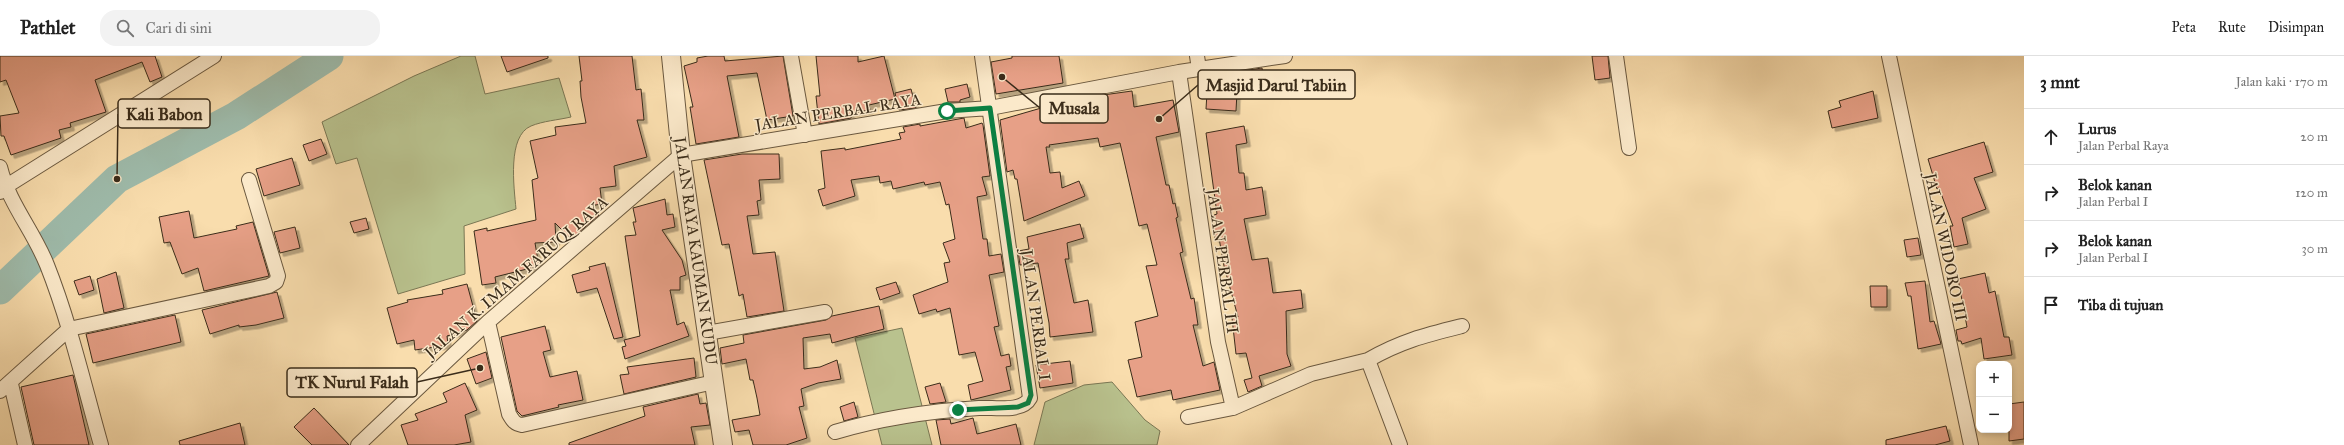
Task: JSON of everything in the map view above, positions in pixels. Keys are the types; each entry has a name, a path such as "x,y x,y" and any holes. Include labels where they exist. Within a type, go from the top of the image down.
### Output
{"street":[{"path":"5,193 214,56"},
{"name":"JALAN RAYA KAUMAN KUDU","path":"671,56 681,155 723,445"},
{"path":"791,56 805,135"},
{"path":"982,56 990,108"},
{"name":"JALAN PERBAL RAYA","path":"681,155 947,111 990,108 1179,72 1198,63 1284,56"},
{"path":"1616,56 1629,148"},
{"name":"JALAN WIDORO III","path":"1888,56 1971,445"},
{"name":"JALAN PERBAL III","path":"1179,72 1218,342 1233,408"},
{"name":"JALAN PERBAL I","path":"835,432 891,417 978,408 1018,407 1028,403 1030,398 990,108"},
{"name":"JALAN K. IMAM FARUQI RAYA","path":"358,445 488,322 681,155"},
{"path":"0,167 5,193 46,264 69,329 101,445"},
{"path":"25,445 5,388 69,329 269,286 276,282 278,276 249,180"},
{"path":"707,333 825,312"},
{"path":"488,322 509,414 513,422 517,424 522,425 714,382"},
{"path":"1188,417 1233,408 1311,374 1368,360 1390,347 1410,339 1462,326"},
{"path":"1368,360 1400,445"}],"green space":[{"path":"461,56 475,56 485,94 559,78 571,117 536,124 523,132 518,140 515,151 514,188 516,209 464,226 465,274 398,294 357,158 336,164 322,122 414,76"},
{"path":"902,328 932,445 882,445 855,338"},
{"path":"1112,382 1145,420 1160,431 1157,445 1034,445 1045,402 1084,385"}],"building":[{"path":"0,56 155,56 162,77 150,82 142,62 95,80 106,112 70,123 71,127 59,130 61,138 11,155 4,136 1,136 0,116 19,113 6,80 0,82"},
{"path":"501,56 548,56 548,58 507,72"},
{"path":"579,56 632,56 636,90 641,89 644,120 637,120 647,157 614,166 616,186 600,188 602,204 589,206 599,215 571,239 555,223 556,242 535,243 539,266 495,277 496,283 482,285 474,231 487,228 487,231 536,220 532,180 538,178 530,141 556,135 555,127 586,123 581,97 580,81 582,81"},
{"path":"724,56 725,61 783,56 793,116 767,120 757,73 727,76 739,137 696,144 690,107 693,107 684,66 697,62 697,58"},
{"path":"816,56 858,56 858,62 884,56 895,99 869,105 870,110 851,113 851,118 819,124 816,96 820,96"},
{"path":"1012,56 1059,56 1063,83 996,94 991,62 1012,58"},
{"path":"1592,56 1608,56 1610,78 1595,80"},
{"path":"1262,68 1265,88 1237,92 1236,111 1206,109 1208,76"},
{"path":"967,84 970,97 960,100 960,102 948,102 945,89"},
{"path":"911,89 916,108 899,110 895,93"},
{"path":"1132,91 1134,107 1173,100 1179,132 1156,137 1166,185 1169,185 1173,204 1175,203 1178,217 1176,218 1183,252 1180,253 1191,299 1194,298 1198,325 1193,325 1203,366 1214,362 1220,390 1173,400 1171,390 1137,397 1128,360 1142,357 1135,322 1158,316 1146,266 1157,265 1147,224 1139,226 1120,143 1100,147 1098,138 1049,145 1050,147 1046,147 1050,173 1060,172 1062,188 1079,181 1085,196 1024,221 1017,179 1015,179 1013,170 1007,172 1000,120 1055,104 1067,102 1067,104 1074,104 1104,99 1103,95"},
{"path":"1873,91 1878,118 1832,128 1828,111 1841,107 1839,101"},
{"path":"964,118 966,128 982,123 983,125 990,176 982,177 987,195 977,197 983,239 987,239 989,256 1001,254 1004,272 989,275 999,326 994,327 1001,356 1009,354 1011,366 1006,367 1011,390 971,400 968,385 983,381 975,352 959,355 950,308 937,312 936,309 919,314 913,295 948,282 944,263 950,262 943,243 955,239 949,204 946,205 940,182 925,185 924,182 893,189 891,181 880,183 879,176 851,180 855,196 823,206 818,190 825,188 821,151 845,148 845,150 901,139 899,133 905,132 903,127 920,124 920,126"},
{"path":"1244,126 1247,143 1236,145 1239,173 1244,173 1246,190 1262,187 1266,215 1244,219 1252,260 1268,258 1273,293 1301,290 1303,308 1286,311 1287,354 1291,366 1259,376 1262,386 1248,392 1244,380 1252,378 1246,353 1236,354 1232,318 1238,317 1224,266 1219,238 1215,239 1214,226 1217,226 1214,215 1217,214 1206,133"},
{"path":"321,139 327,154 309,161 303,145"},
{"path":"1984,142 1993,172 1974,178 1986,209 1962,218 1968,244 1954,247 1950,226 1953,226 1939,188 1937,189 1928,159"},
{"path":"742,154 779,154 780,179 759,180 761,200 757,201 759,215 747,216 753,254 775,252 784,311 747,317 743,294 739,296 729,244 722,245 704,160"},
{"path":"292,158 300,185 264,196 256,169"},
{"path":"665,199 667,215 673,214 675,227 662,230 682,260 686,275 680,277 680,290 670,290 677,325 684,322 689,336 625,359 622,347 626,346 624,340 640,336 625,236 636,235 633,222 636,222 633,208"},
{"path":"189,211 194,238 237,229 236,226 253,222 269,276 204,291 198,268 182,274 170,242 164,243 159,217"},
{"path":"366,218 369,229 354,233 350,222"},
{"path":"1080,224 1084,238 1067,243 1069,259 1065,259 1074,303 1088,300 1093,332 1050,337 1049,323 1038,263 1020,265 1018,251 1029,249 1027,237"},
{"path":"295,227 300,248 280,253 274,232"},
{"path":"1918,238 1921,255 1907,257 1904,240"},
{"path":"605,263 623,337 614,339 597,288 577,293 572,275 590,270 589,267"},
{"path":"116,272 124,308 104,313 97,279"},
{"path":"1985,273 1989,293 1995,291 2004,337 2009,337 2012,355 1984,359 1981,338 1962,344 1961,341 1958,341 1956,330 1967,327 1958,279"},
{"path":"90,276 94,290 79,295 74,281"},
{"path":"1925,281 1930,322 1934,321 1941,344 1918,349 1911,296 1908,296 1905,283"},
{"path":"896,282 900,293 880,300 876,288"},
{"path":"467,284 477,321 467,330 447,336 448,345 415,350 414,340 397,344 387,308 408,302 407,300 443,294 442,290"},
{"path":"1870,286 1887,286 1887,307 1871,307"},
{"path":"277,292 284,318 256,325 239,327 239,325 210,334 202,310"},
{"path":"879,306 884,329 832,343 830,334 803,338 804,369 820,367 837,360 841,379 818,383 801,389 804,406 799,407 807,438 786,445 753,445 749,430 735,432 732,420 760,415 757,398 753,380 750,380 746,359 722,364 720,348 744,343 743,335 826,320 832,316"},
{"path":"175,315 181,342 93,363 86,334"},
{"path":"545,326 551,350 543,352 550,377 577,371 583,400 558,405 559,407 522,416 517,411 501,337"},
{"path":"486,352 492,378 476,384 467,359"},
{"path":"694,358 696,377 624,394 620,375 629,374 627,367"},
{"path":"1070,361 1073,383 1040,388 1036,365"},
{"path":"73,375 89,445 34,445 21,387"},
{"path":"465,383 477,410 465,415 471,442 454,445 408,445 401,425 418,420 415,414 447,402 443,393"},
{"path":"940,383 946,402 930,404 925,387"},
{"path":"698,394 700,404 706,403 710,425 691,427 695,445 569,445 569,443 645,416 643,407"},
{"path":"854,402 858,417 844,421 840,407"},
{"path":"2024,402 2024,439 2009,441 2009,433 2012,433 2012,404"},
{"path":"314,408 349,445 312,445 294,427"},
{"path":"973,418 977,434 1016,424 1021,445 941,445 936,420 950,419 951,424"},
{"path":"240,423 245,445 180,445 179,441"},
{"path":"1946,426 1950,441 1935,445 1886,445 1886,440"}],"waterway":[{"path":"0,290 117,179 236,116 329,56"}],"place":[{"name":"Musala","path":"1002,77"},
{"name":"Masjid Darul Tabiin","path":"1159,119"},
{"name":"Kali Babon","path":"117,179"},
{"name":"TK Nurul Falah","path":"480,368"}],"route":[{"path":"947,111 990,108 1031,395 1028,403 1018,407 958,410"}]}
